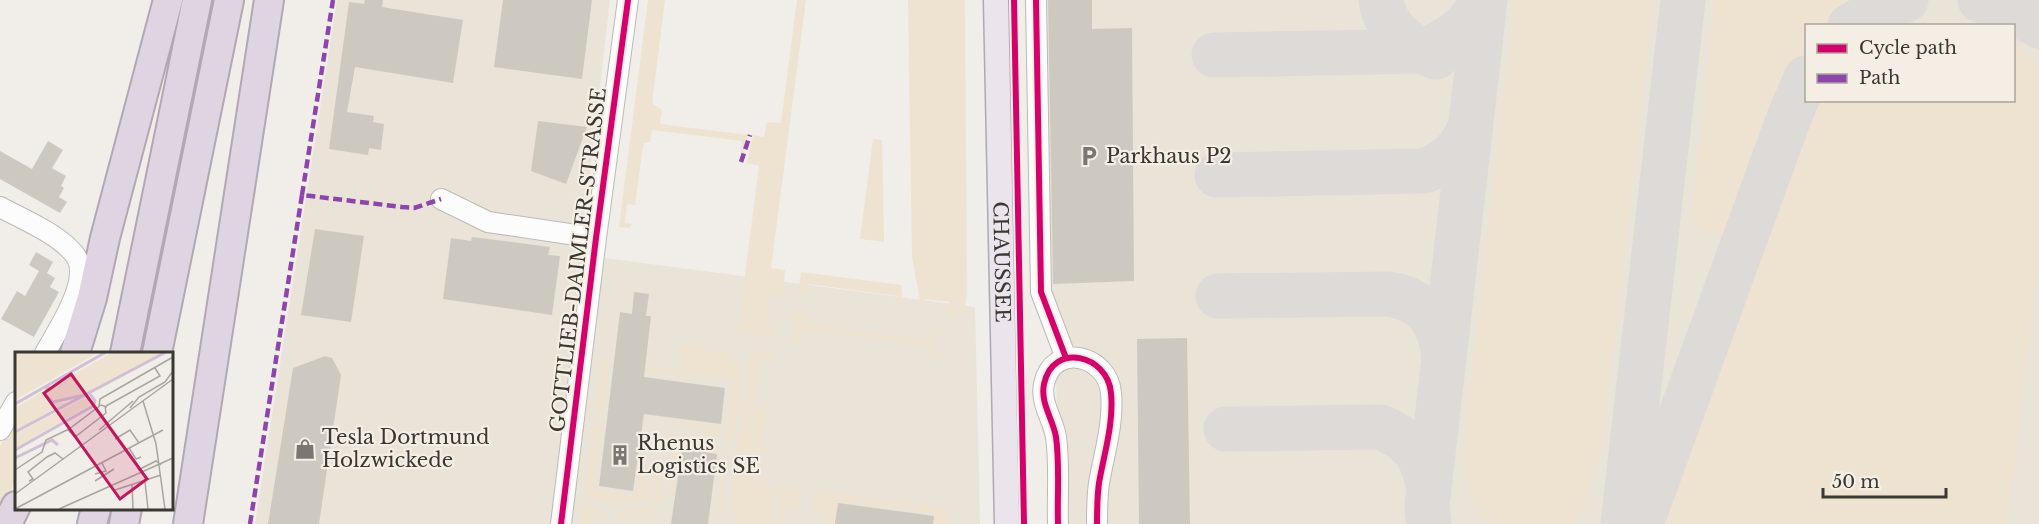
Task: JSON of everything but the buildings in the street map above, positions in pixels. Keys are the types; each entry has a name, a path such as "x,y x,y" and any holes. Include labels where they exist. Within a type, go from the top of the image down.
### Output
{"highway":[{"path":"75,352 92,298 168,0"},
{"path":"125,352 197,0"},
{"path":"157,352 229,0"},
{"path":"188,524 269,0"},
{"path":"7,524 15,508"},
{"path":"93,524 96,509"},
{"path":"124,524 127,509"}],"main road":[{"name":"CHAUSSEE","path":"996,0 1007,524"}],"street":[{"name":"GOTTLIEB-DAIMLER-STRASSE","path":"561,524 628,0"},
{"path":"1036,0 1041,292 1066,358"},
{"name":"GOTTLIEB-DAIMLER-STRASSE","path":"441,199 488,222 596,238"},
{"path":"0,207 60,241 76,256 80,270 79,286 63,322 46,352"},
{"path":"1058,524 1056,437 1045,407 1043,392 1049,371 1066,358 1080,358 1092,363 1102,370 1110,383 1111,410 1097,494 1097,524"},
{"path":"0,430 15,404"}],"shaded area":[{"path":"337,0 610,0 586,206 575,254 975,307 980,524 255,524"},
{"path":"648,0 665,0 652,103 662,110 660,124 748,135 743,154 741,153 742,141 652,130 650,142 644,143 643,146 635,205 627,204 625,223 632,224 630,228 619,227"},
{"path":"797,0 806,0 771,268 785,270 783,294 771,293 765,328 778,330 777,334 771,337 726,331 726,328 738,329 759,166 747,163 753,135 764,137 767,122 781,123"},
{"path":"908,0 965,0 967,292 964,316 948,315 949,302 924,299 922,311 912,257"},
{"path":"1036,0 2039,0 2039,524 1061,524 1055,353 1041,292"},
{"path":"1514,0 1654,0 1602,447 1585,504 1573,524 1492,524 1473,500 1464,464 1463,453"},
{"path":"1715,0 1867,0 1848,10 1831,24 1805,24 1805,53 1791,80 1736,219 1726,233 1713,235 1702,232 1695,223 1692,210"},
{"path":"2015,44 2039,65 2039,258 2008,524 1661,524 1817,102 2015,102"},
{"path":"873,139 882,140 884,242 860,239"},
{"path":"801,272 901,285 903,305 898,308 898,296 809,284 807,297 801,296 798,293"},
{"path":"800,311 805,312 804,324 931,341 933,330 936,329 936,356 930,358 931,346 803,329 801,341 797,341 793,336 795,316"},
{"path":"688,342 705,344 705,351 726,353 745,369 732,442 726,440 733,379 665,374 642,369 642,366 679,371 683,346"},
{"path":"751,350 770,352 774,357 774,360 762,359 755,407 767,409 761,455 737,451"},
{"path":"602,362 610,363 607,387 603,387 602,393 607,394 604,413 595,412"},
{"path":"15,420 15,481 0,513 0,446"},
{"path":"669,421 720,427 720,438"},
{"path":"594,423 603,424 594,490 636,495 642,447 649,499 610,506 585,493"},
{"path":"667,433 717,447 717,451 679,445 672,501"},
{"path":"725,450 723,514 716,515"},
{"path":"736,456 760,462 758,482 770,484 773,518 771,524 736,524 732,490"},
{"path":"659,459 665,506 656,501 653,464"},
{"path":"774,485 800,488 798,509 785,507 783,524 775,524 777,519"},
{"path":"823,491 859,496 858,503 838,501 835,524 823,524 824,512 812,510 815,498"},
{"path":"865,497 910,502 909,509 863,504"},
{"path":"583,503 607,515 592,513 590,524 581,524"},
{"path":"916,503 946,508 951,516 950,524 932,524 934,513 915,510"},
{"path":"646,506 657,521 618,517 614,513"}],"taxiway":[{"path":"1381,0 1387,20 1400,36 1436,57"},
{"path":"1214,55 1421,51 1441,43 1458,32 1478,10 1483,0"},
{"path":"1429,524 1427,506 1485,0"},
{"path":"1623,524 1683,0"},
{"path":"1854,24 1885,6 1906,0"},
{"path":"1980,0 2015,12 2039,26"},
{"path":"1641,524 1790,115 1805,80"},
{"path":"1217,175 1424,171 1440,164 1452,154 1470,127"},
{"path":"1218,296 1389,294 1402,297 1422,308 1429,315 1440,334 1444,359"},
{"path":"1226,429 1381,427 1402,438 1415,451 1424,468 1429,491"}],"marked path":[{"path":"302,195 333,0"},
{"path":"741,162 750,135"},
{"path":"250,524 302,195 414,208 441,199"}],"cycle path":[{"path":"561,524 628,0"},
{"path":"1014,0 1024,524"},
{"path":"1036,0 1041,292 1066,358"},
{"path":"1058,524 1056,437 1043,391 1049,370 1058,362 1068,358 1080,358 1091,362 1101,370 1108,380 1111,393 1111,416 1097,498 1097,524"}],"place":[{"name":"Parkhaus P2","path":"1089,156"},
{"name":"Tesla Dortmund Holzwickede","path":"305,449"},
{"name":"Rhenus Logistics SE","path":"620,455"}]}
